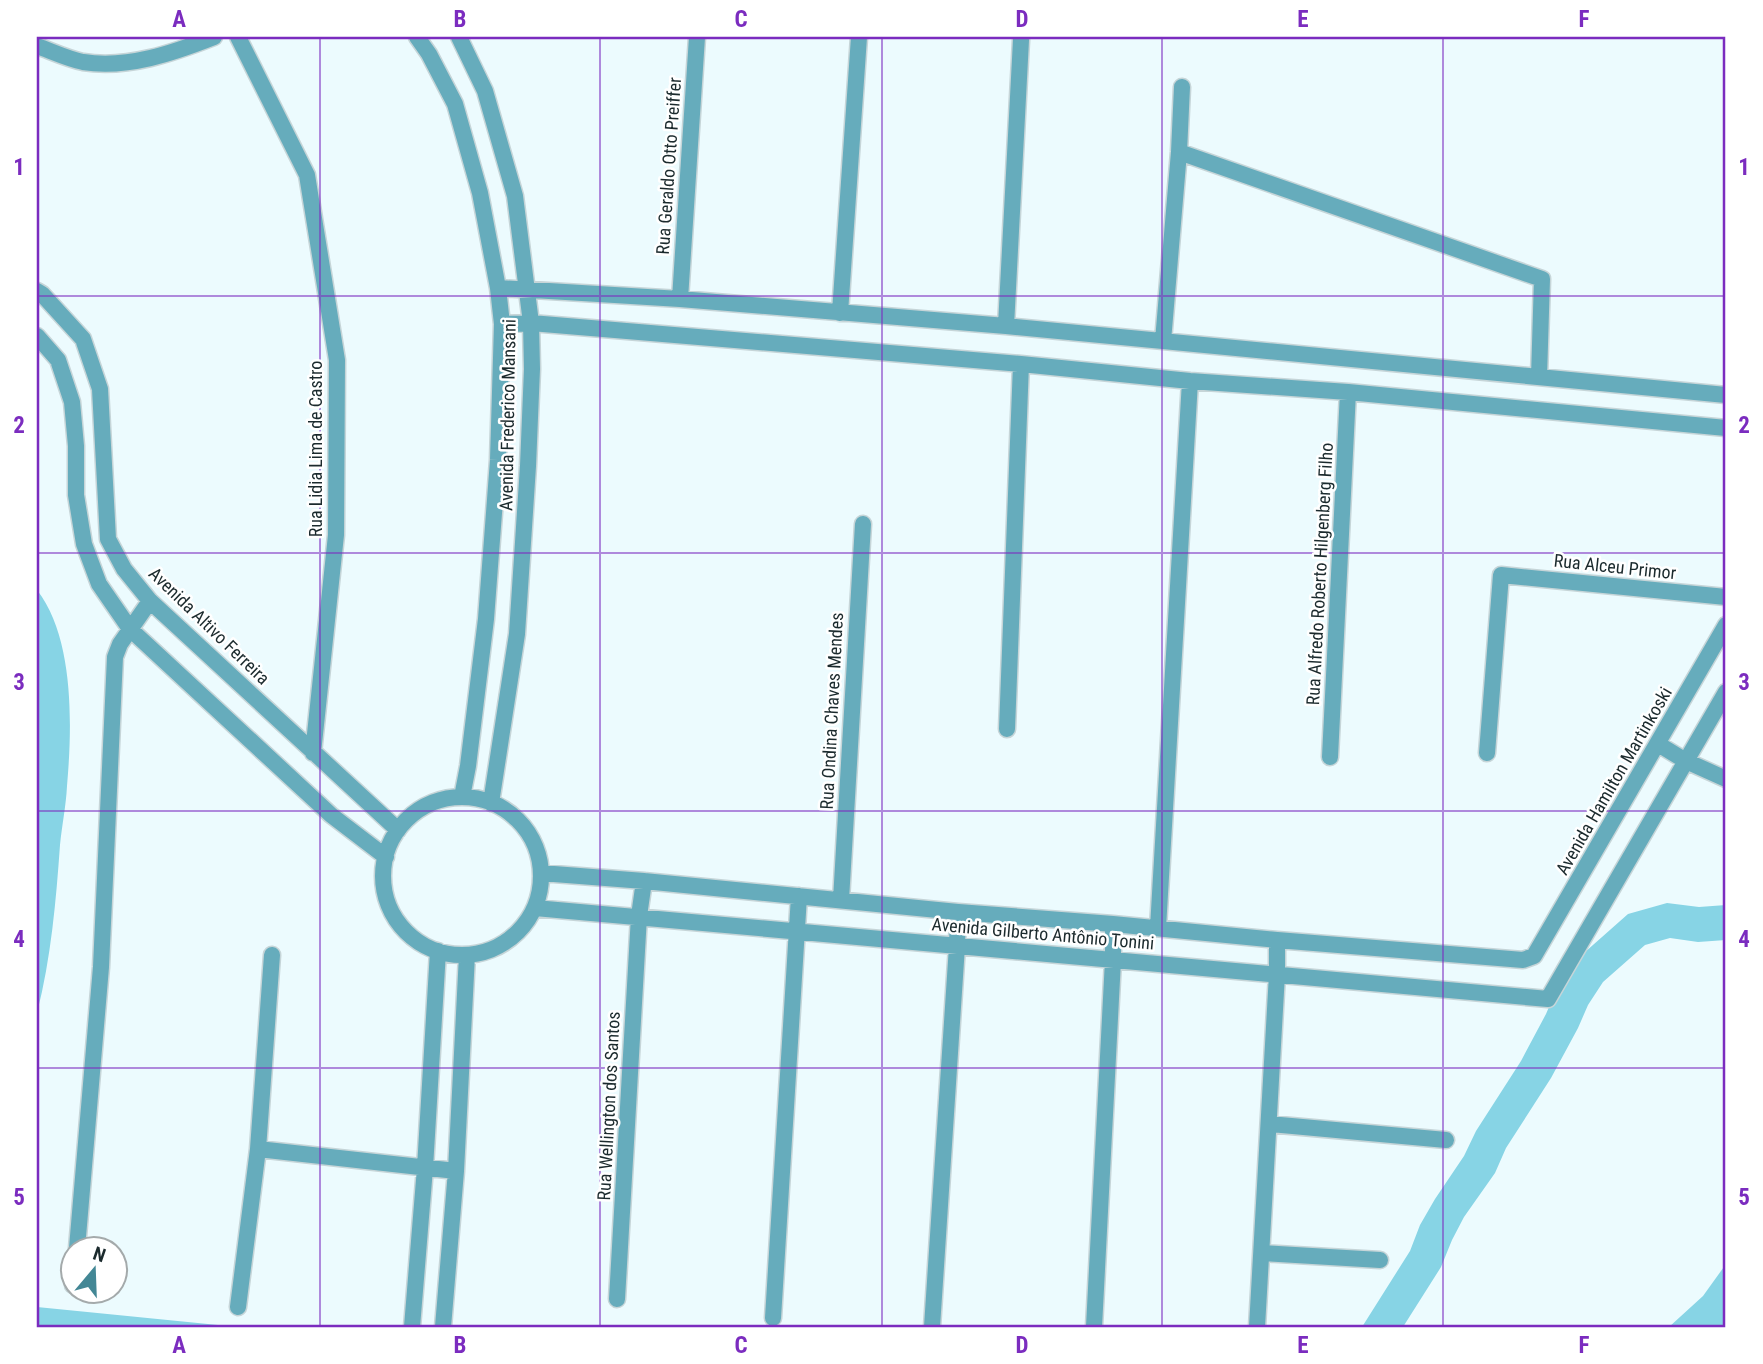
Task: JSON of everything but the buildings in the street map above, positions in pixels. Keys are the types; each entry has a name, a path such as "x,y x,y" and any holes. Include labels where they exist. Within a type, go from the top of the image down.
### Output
{"street":[{"path":"37,46 82,62 129,64 214,37"},
{"name":"Rua Lidia Lima de Castro","path":"238,37 307,175 337,360 336,535 313,753"},
{"name":"Avenida Frederico Mansani","path":"417,37 455,104 480,193 502,324 498,460 486,620 462,797"},
{"name":"Avenida Frederico Mansani","path":"460,37 485,91 515,196 531,323 528,466 517,634 491,803"},
{"name":"Rua Geraldo Otto Preiffer","path":"680,299 697,37"},
{"path":"840,313 859,37"},
{"path":"1006,326 1021,40"},
{"path":"1163,341 1182,87"},
{"path":"1179,152 1542,279 1539,377"},
{"path":"498,288 680,299 1006,326 1726,395"},
{"name":"Avenida Altivo Ferreira","path":"37,291 83,339 100,389 108,539 124,569 150,601 398,831"},
{"path":"502,324 531,323 1021,364 1726,428"},
{"path":"37,336 58,359 72,402 76,446 76,495 84,544 99,584 130,629 331,815 386,858"},
{"path":"1007,729 1021,364"},
{"path":"1157,928 1190,380"},
{"name":"Rua Alfredo Roberto Hilgenberg Filho","path":"1330,757 1348,392"},
{"name":"Rua Ondina Chaves Mendes","path":"841,900 863,524"},
{"name":"Rua Alceu Primor","path":"1487,753 1500,575 1726,597"},
{"path":"77,1234 101,967 116,657 120,644 150,601"},
{"name":"Avenida Hamilton Martinkoski","path":"1534,956 1726,625"},
{"path":"1686,761 1726,692"},
{"path":"1658,744 1686,761 1726,779"},
{"name":"Avenida Gilberto Antônio Tonini","path":"535,908 1548,999 1686,761"},
{"path":"462,797 491,803 504,809 525,828 538,853 541,873 535,908 519,931 508,941 481,953 467,955 438,951 412,937 402,927 388,901 384,887 390,844 408,819 433,803 462,797"},
{"name":"Avenida Gilberto Antônio Tonini","path":"541,873 1277,940 1523,960 1534,956"},
{"name":"Rua Wellington dos Santos","path":"617,1299 639,916 644,881"},
{"path":"773,1318 799,896"},
{"path":"932,1327 958,912"},
{"path":"1094,1327 1113,924"},
{"path":"1257,1327 1277,940"},
{"path":"412,1327 438,951"},
{"path":"239,1307 258,1149 272,955"},
{"path":"443,1327 456,1171 467,955"},
{"path":"1269,1124 1446,1140"},
{"path":"258,1149 456,1171"},
{"path":"1262,1253 1380,1260"}],"shaded area":[{"path":"37,590 49,610 65,658 70,738 52,929 37,1013"},
{"path":"1667,903 1699,907 1726,905 1726,940 1698,942 1670,938 1645,945 1603,982 1588,1005 1551,1078 1506,1148 1495,1173 1464,1217 1441,1267 1403,1327 1362,1327 1410,1251 1420,1225 1435,1199 1521,1061 1557,988 1576,960 1628,914"},
{"path":"1726,1264 1726,1327 1669,1327 1703,1296"},
{"path":"37,1307 238,1327 37,1327"}]}
